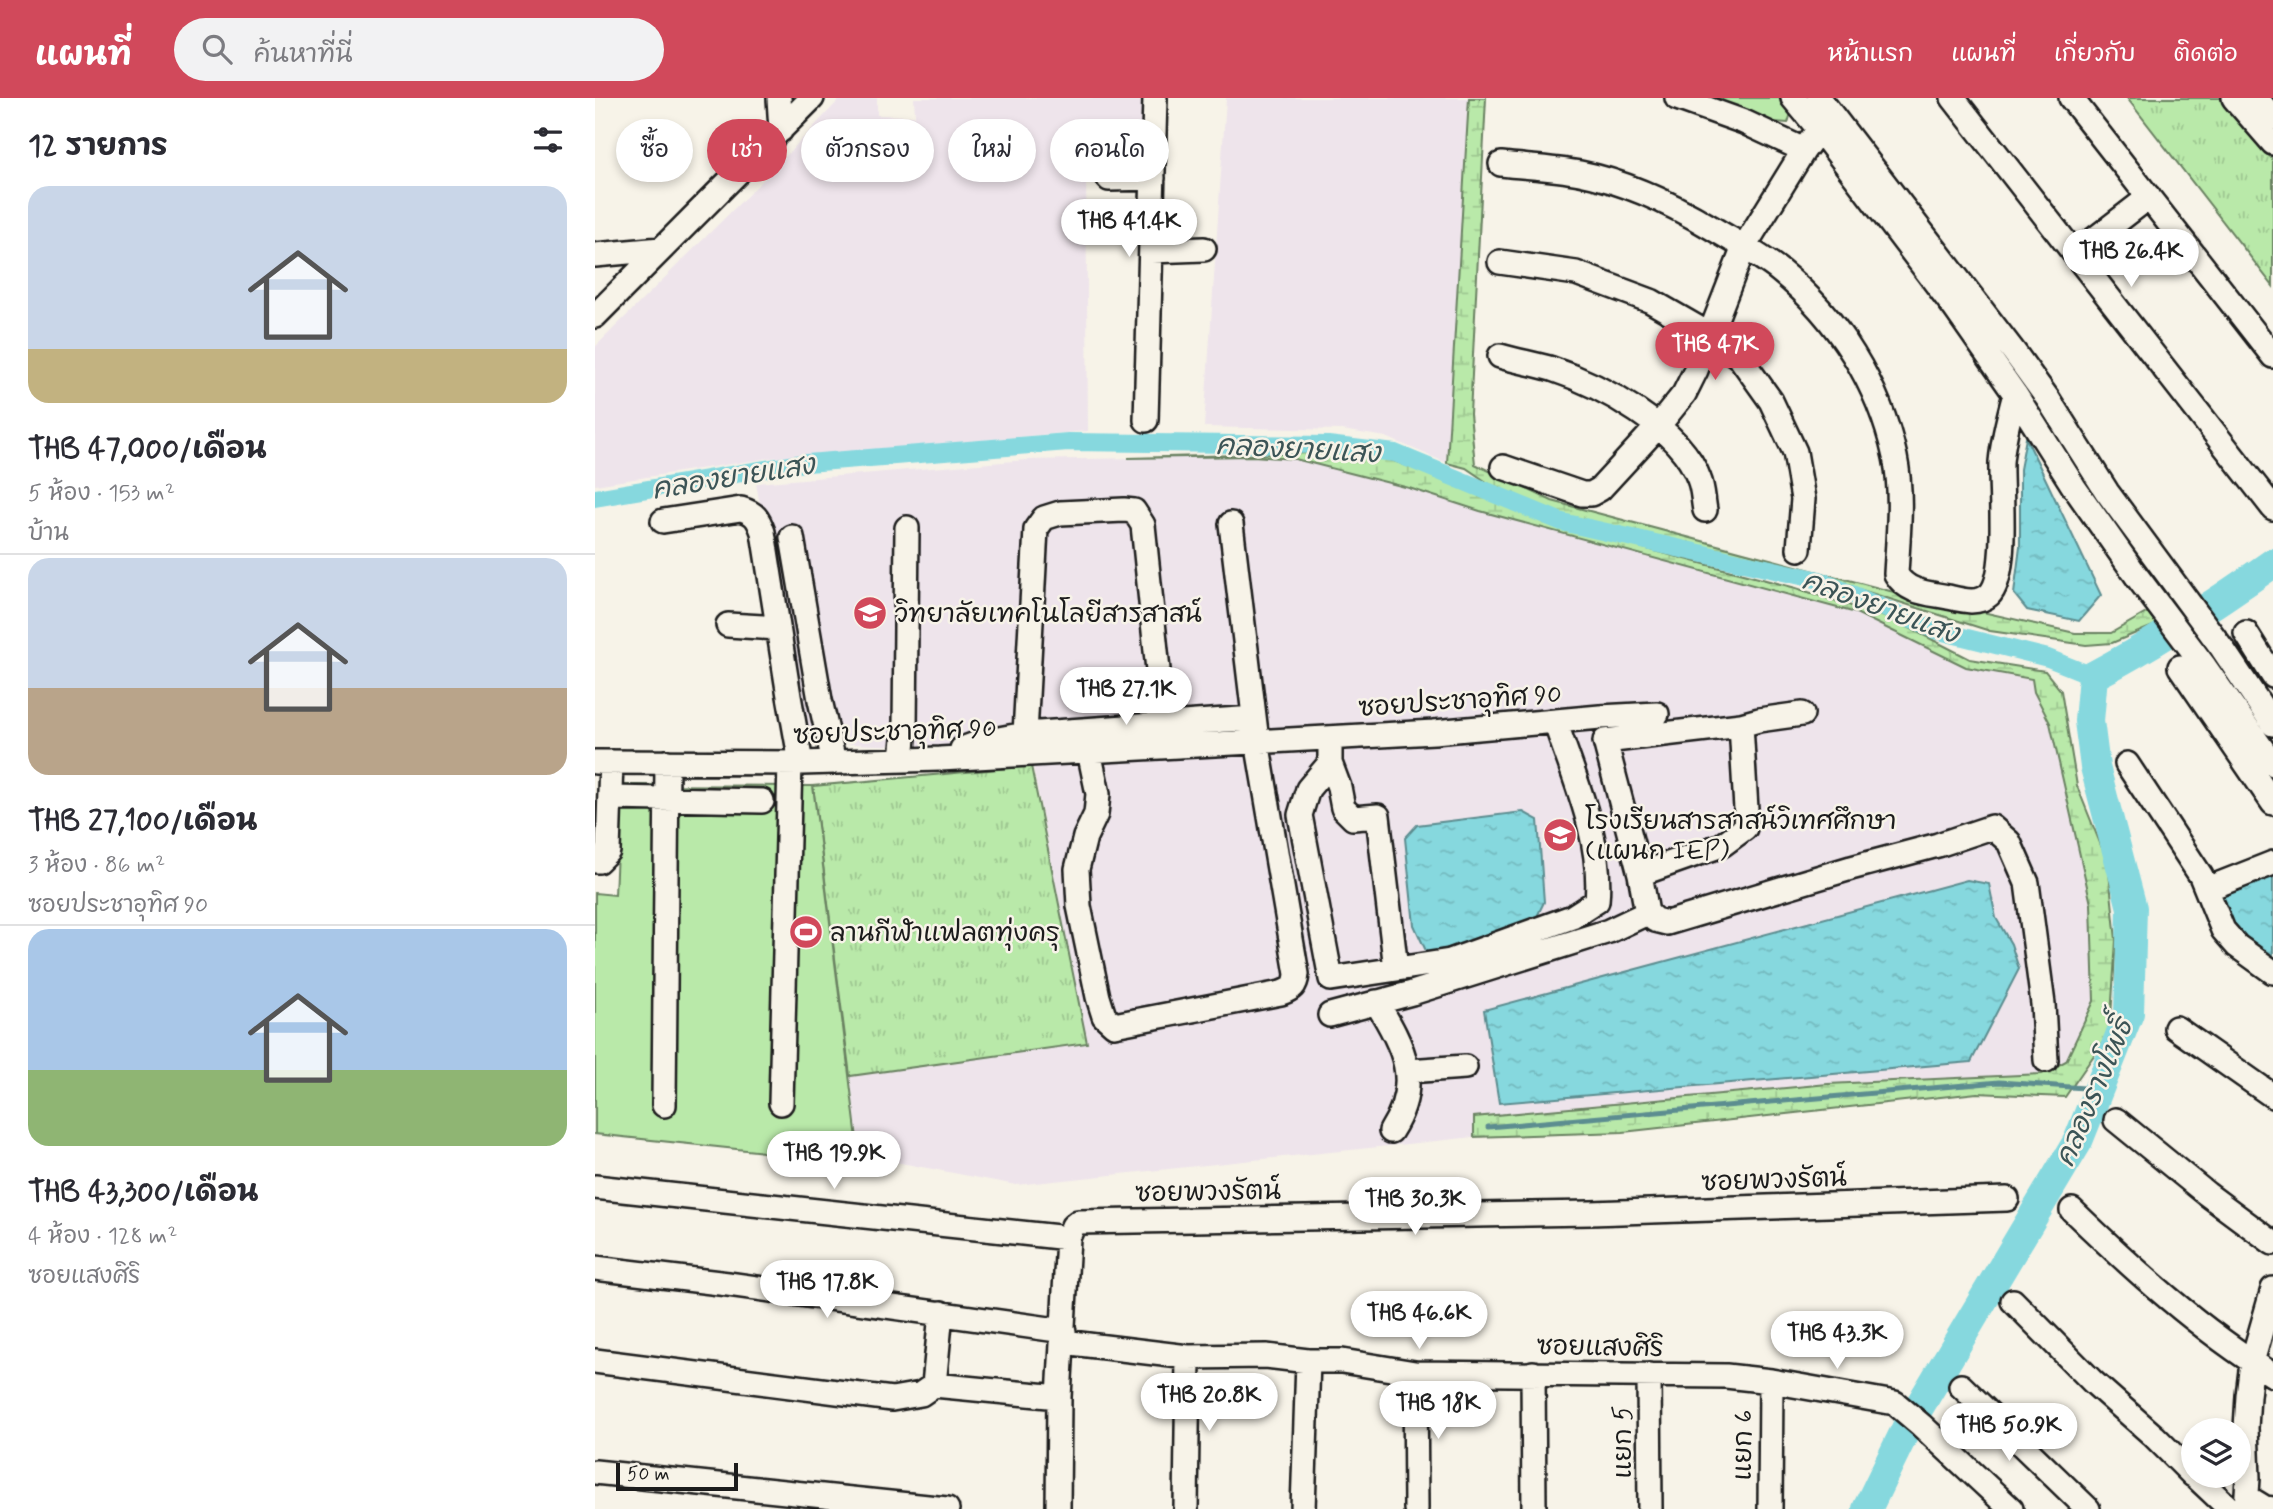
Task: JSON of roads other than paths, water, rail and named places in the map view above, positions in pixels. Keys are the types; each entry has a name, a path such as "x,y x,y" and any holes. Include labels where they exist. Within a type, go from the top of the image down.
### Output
{"street":[{"path":"779,98 780,119"},
{"path":"787,124 812,98"},
{"path":"1154,119 1155,98"},
{"path":"1677,98 1744,122 1804,150"},
{"path":"1793,98 1827,122 2021,362 2107,492 2222,648 2273,724"},
{"path":"1819,98 1827,122 2015,394 2074,487 2139,580 2206,667 2273,764"},
{"path":"1953,98 2273,508"},
{"path":"2071,98 2273,356"},
{"path":"2234,98 2273,143"},
{"path":"2256,98 2273,118"},
{"path":"1503,467 1582,494 1591,494 1600,489 1684,394 1744,247 1804,150 1827,122"},
{"path":"1501,164 1581,173 1639,191 1689,214 1744,247 1779,270 1817,304 1849,345 1876,396 1895,458 1899,502 1896,574 1902,584 1916,591 1963,600 1982,600 1992,593 1996,584 2002,542 2001,463 2015,394"},
{"path":"595,316 729,182"},
{"path":"1146,421 1153,182"},
{"path":"2075,254 2148,197"},
{"path":"595,255 661,249"},
{"path":"1151,251 1204,249"},
{"path":"1500,262 1576,274 1651,301 1710,335 1741,359 1771,401 1795,452 1803,499 1799,549"},
{"path":"1500,356 1553,370 1590,385 1658,425 1682,450 1699,478 1706,510"},
{"path":"663,521 741,509 753,513 759,519 763,532 796,763 781,1103"},
{"path":"1025,734 1036,529 1044,518 1060,513 1135,511 1143,525 1167,725"},
{"path":"1089,751 1098,794 1096,814 1085,837 1077,869 1079,906 1104,1016 1114,1025 1292,989 1296,985 1297,974 1257,741 1231,524"},
{"path":"907,528 903,752 1025,734 1254,718"},
{"path":"792,537 820,700 834,762"},
{"path":"728,625 778,628"},
{"path":"2246,633 2273,676"},
{"path":"2180,667 2273,803"},
{"name":"ซอยประชาอุทิศ 90","path":"603,762 834,762 903,752 940,759 1434,732 1657,714"},
{"path":"1605,741 1741,725 1802,714"},
{"path":"1600,717 1640,874 1647,913 1655,920 1667,923 1992,827 2009,842 2027,883 2043,1004 2046,1060"},
{"path":"1330,763 1308,789 1300,815 1331,979 1450,961 1572,917 1597,901 1599,879 1591,832 1555,721"},
{"path":"1640,874 1722,845 1745,828 1741,725"},
{"path":"1331,738 1330,763 1343,808 1353,818 1378,816 1397,970"},
{"path":"940,759 978,743"},
{"path":"595,861 608,850 611,798 603,762"},
{"path":"664,1105 667,762"},
{"path":"2127,764 2192,862 2207,889 2227,937 2273,972"},
{"path":"611,798 761,801"},
{"path":"2207,889 2273,863"},
{"path":"1330,1015 1609,931 1647,913"},
{"path":"1375,1002 1396,1034 1408,1071 1400,1118 1391,1131"},
{"path":"2176,1028 2273,1096"},
{"path":"1408,1071 1465,1067"},
{"path":"2116,1120 2207,1194 2273,1243"},
{"path":"595,1188 1068,1238 1059,1396 1058,1509"},
{"name":"ซอยพวงรัตน์","path":"1068,1238 1073,1226 1084,1220 1591,1213 2007,1199"},
{"path":"2072,1210 2187,1314 2273,1375"},
{"name":"ซอยแสงศิริ","path":"595,1268 941,1313 1188,1357 1266,1356 1308,1361 1342,1361 1415,1373 1649,1375 1771,1381 1895,1404 2011,1509"},
{"path":"2254,1507 2246,1428 2252,1362 2273,1289"},
{"path":"2013,1301 2181,1463"},
{"path":"934,1385 941,1313"},
{"path":"1186,1509 1188,1357"},
{"path":"595,1361 892,1399 921,1394 934,1385 1059,1396"},
{"path":"1303,1509 1308,1361"},
{"path":"1415,1373 1416,1509"},
{"path":"1533,1373 1534,1509"},
{"name":"แยก 5","path":"1649,1375 1650,1509"},
{"name":"แยก 6","path":"1770,1509 1771,1381"},
{"path":"1961,1387 2088,1509"},
{"path":"595,1472 947,1509"},
{"path":"2218,1488 2254,1507"}],"water":[{"path":"2026,438 2101,595 2079,621 2027,610 2014,594 2020,547 2020,469"},
{"path":"1523,812 1538,820 1544,902 1531,929 1427,953 1414,925 1405,838 1417,825"},
{"path":"2273,875 2273,959 2235,931 2221,911 2223,892"},
{"path":"1967,880 1989,884 1996,918 2011,944 2019,969 1971,1062 1499,1103 1484,1010"}],"waterway":[{"name":"คลองยายแสง","path":"595,498 795,464 1068,442 1328,445 1395,453 1562,522 1819,580 1935,630 2048,658 2093,676"},
{"name":"คลองรางโพธิ์","path":"1867,1509 1906,1429 2078,1141 2129,1013 2132,908 2095,767 2089,721 2093,676 2185,622 2273,563"},
{"path":"1488,1127 1999,1082 2099,1089"}],"place":[{"name":"วิทยาลัยเทคโนโลยีสารสาสน์","path":"870,613"},
{"name":"โรงเรียนสารสาสน์วิเทศศึกษา (แผนก IEP)","path":"1560,835"},
{"name":"ลานกีฬาแฟลตทุ่งครุ","path":"806,932"}]}
